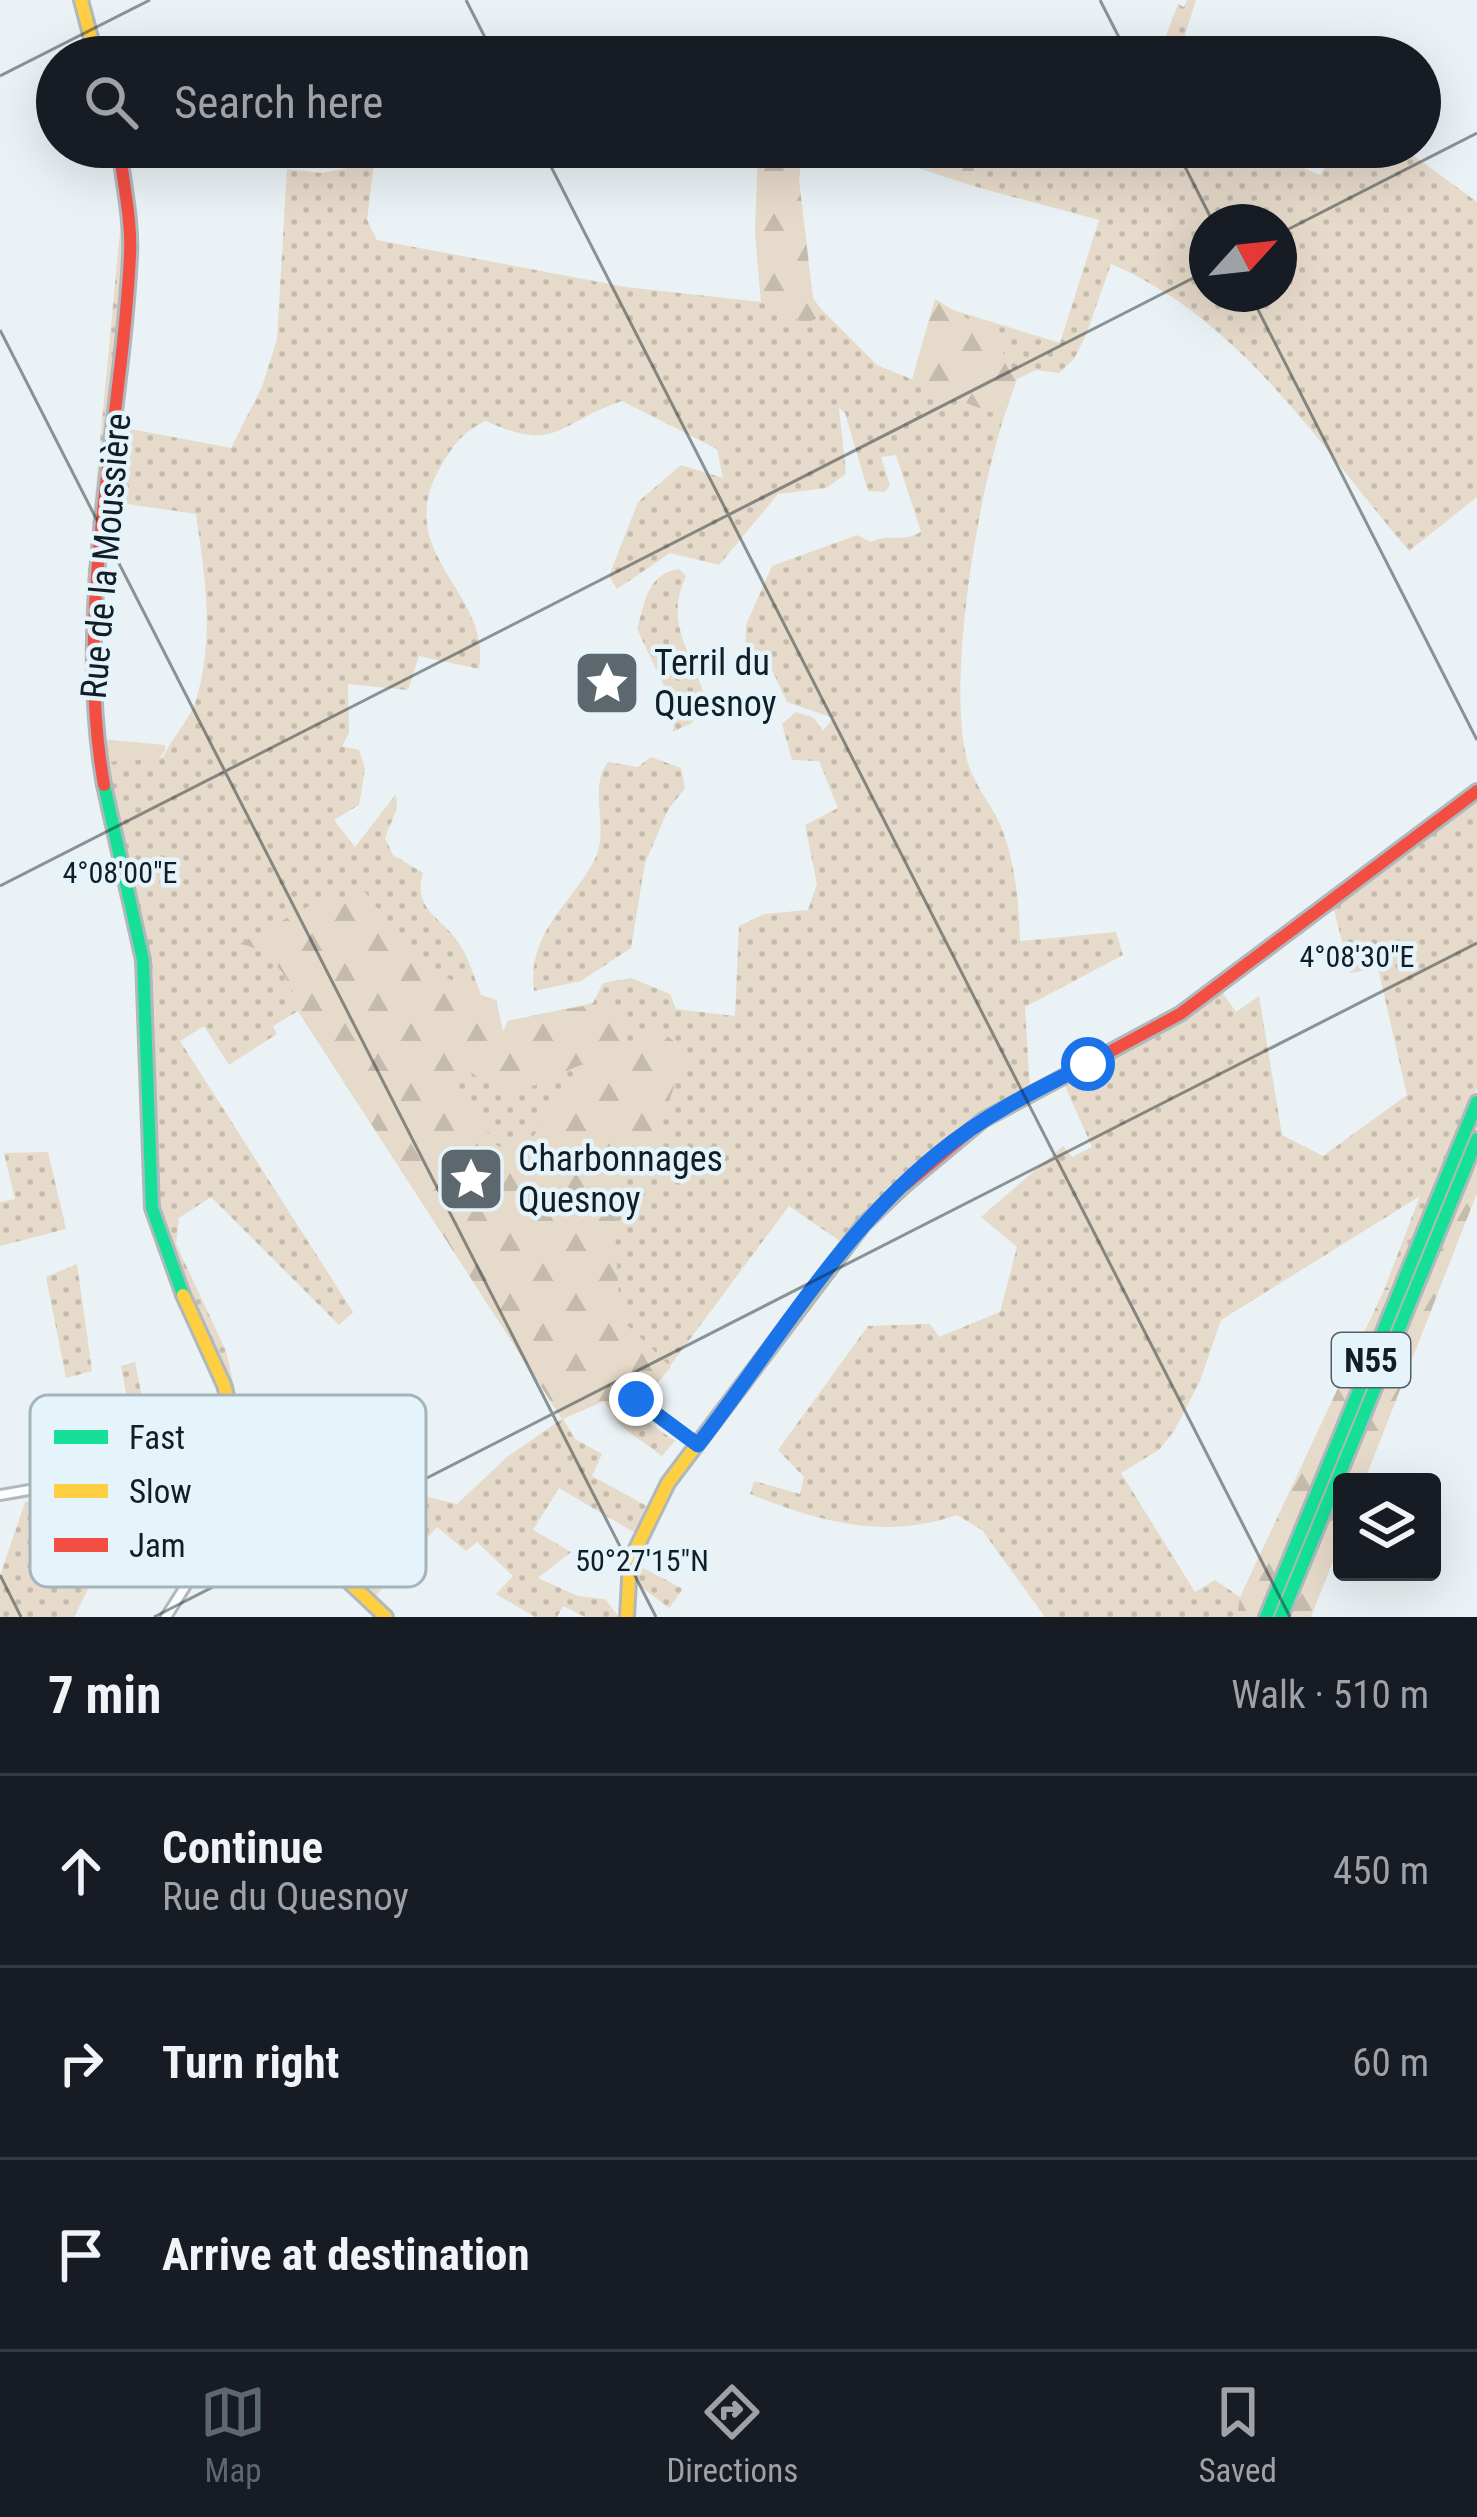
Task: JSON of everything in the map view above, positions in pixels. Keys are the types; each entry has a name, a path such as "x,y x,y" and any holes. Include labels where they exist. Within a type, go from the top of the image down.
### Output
{"main road":[{"path":"81,0 90,36"},
{"name":"Rue de la Moussière","path":"122,168 131,222 130,267 91,644 92,728 143,960 152,1208 167,1260 226,1395"},
{"path":"626,1617 634,1550 668,1484 863,1225 938,1153 1009,1103 1180,1014 1477,791"},
{"name":"N55","path":"1266,1617 1477,1102"},
{"name":"N55","path":"1281,1617 1477,1139"},
{"name":"Rue de la Moussière","path":"354,1587 386,1617"}],"street":[{"path":"636,1399 698,1445"},
{"path":"0,1495 30,1490"},
{"path":"166,1617 184,1587"}],"green space":[{"path":"1187,0 1196,0 1185,36 1166,36 1178,4 1184,7"},
{"path":"373,168 367,220 377,240 626,287 761,302 805,323 816,319 821,309 877,365 1004,417 985,491 963,630 965,751 1009,852 1020,941 1116,932 1123,955 1025,1007 1030,1092 938,1153 847,1246 789,1206 635,1413 675,1441 662,1456 621,1426 604,1401 563,1419 575,1439 602,1454 592,1476 654,1510 640,1536 559,1488 533,1530 571,1552 538,1578 578,1596 605,1599 619,1617 585,1617 563,1606 557,1617 535,1617 496,1594 513,1576 477,1542 466,1551 437,1527 426,1539 426,1497 457,1504 507,1457 562,1419 298,1011 273,1026 277,1034 229,1065 204,1026 180,1041 353,1312 339,1325 211,1197 179,1218 176,1244 226,1351 236,1395 227,1395 159,1234 145,978 98,762 163,757 196,700 205,653 206,607 196,514 107,501 97,591 86,590 122,210 128,196 115,426 231,448 262,387 277,339 287,169 322,173","holes":["622,401 717,449 723,478 681,465 638,502 609,576 617,589 670,553 719,565 778,494 826,488 846,474 839,408 845,413 868,491 885,492 890,485 881,457 896,455 921,532 871,542 857,535 772,566 746,625 745,656 773,672 787,702 833,718 823,731 814,718 796,712 782,724 792,760 819,761 838,808 805,825 817,884 808,910 764,914 739,926 735,1016 676,1009 670,994 631,978 603,983 593,1003 508,1021 503,1032 496,1000 481,995 460,945 424,903 423,873 393,855 385,838 397,808 396,794 355,847 334,820 359,805 365,769 359,750 342,746 349,733 348,684 408,690 419,656 479,669 479,642 472,617 434,549 427,524 428,497 441,466 471,429 486,421 544,435"]},
{"path":"757,168 800,168 813,298 821,309 816,319 805,323 761,302 755,232"},
{"path":"919,168 974,168 973,186"},
{"path":"974,168 1303,168 1320,175 1324,168 1431,168 1477,202 1477,497 1409,551 1275,389 1193,312 1297,312 1297,204 1189,204 1189,310 1111,264 1086,335 1074,359 1059,373 1036,370 1017,379 994,335 953,310 1060,343 1099,220 973,186"},
{"path":"935,299 994,335 1017,379 1004,417 911,383"},
{"path":"679,569 686,576 679,622 704,694 692,723 673,732 675,709 637,629 654,583"},
{"path":"100,739 165,745 165,751 158,759 103,762"},
{"path":"651,757 681,768 685,788 668,810 645,863 631,948 581,981 534,991 543,937 599,849 602,773 608,762 638,767"},
{"path":"1477,791 1477,1088 1394,1291 1384,1290 1420,1196 1221,1320 1200,1381 1174,1431 1160,1449 1121,1473 1195,1592 1215,1580 1240,1597 1237,1617 1045,1617 982,1530 957,1515 878,1527 826,1520 750,1494 754,1481 800,1494 804,1477 778,1450 868,1326 930,1324 939,1337 1000,1312 1017,1247 981,1217 1063,1146 1072,1157 1092,1147 1061,1077 1218,986 1236,1012 1259,996 1282,1135 1323,1156 1407,1095 1378,968 1350,973 1331,898"},
{"path":"365,892 422,958 455,983 496,1000 503,1032 508,1021 580,1007 624,1005 631,1022 625,1044 658,1029 685,1050 659,1135 619,1187 615,1233 619,1299 627,1325 671,1367 621,1426 604,1401 562,1419 298,1011 286,978 262,952 240,944 309,906","holes":["585,1063 592,1073 561,1096 530,1141 506,1149 496,1145 455,1084 465,1067 481,1080 510,1090 537,1085"]},
{"path":"1477,1150 1477,1193 1368,1473 1347,1473"},
{"path":"48,1152 66,1229 0,1246 0,1202 15,1199 4,1153"},
{"path":"77,1264 92,1371 66,1378 46,1277"},
{"path":"1384,1290 1394,1291 1261,1617 1237,1617 1240,1597"},
{"path":"135,1362 142,1395 126,1395 121,1366"},
{"path":"30,1501 30,1587 89,1587 74,1617 0,1617 0,1576 25,1502"},
{"path":"1333,1507 1333,1561 1311,1617 1289,1617"},
{"path":"630,1561 683,1589 669,1608 632,1580"},
{"path":"354,1587 383,1587 370,1602"}],"traffic: fast":[{"path":"104,785 143,960 152,1208 183,1295"},
{"path":"1266,1617 1477,1102"},
{"path":"1281,1617 1477,1139"}],"traffic: slow":[{"path":"81,0 90,36"},
{"path":"627,1617 630,1561 668,1483 863,1225 905,1185"},
{"path":"183,1295 227,1395"},
{"path":"354,1587 386,1617"}],"traffic: jam":[{"path":"104,785 94,653 96,587 130,256 122,168"},
{"path":"905,1185 983,1120 1180,1014 1477,791"}],"place":[{"name":"Terril du Quesnoy","path":"607,683"},
{"name":"Charbonnages Quesnoy","path":"471,1179"}],"route":[{"path":"636,1399 698,1445 854,1236 900,1187 983,1120 1088,1064"}]}
